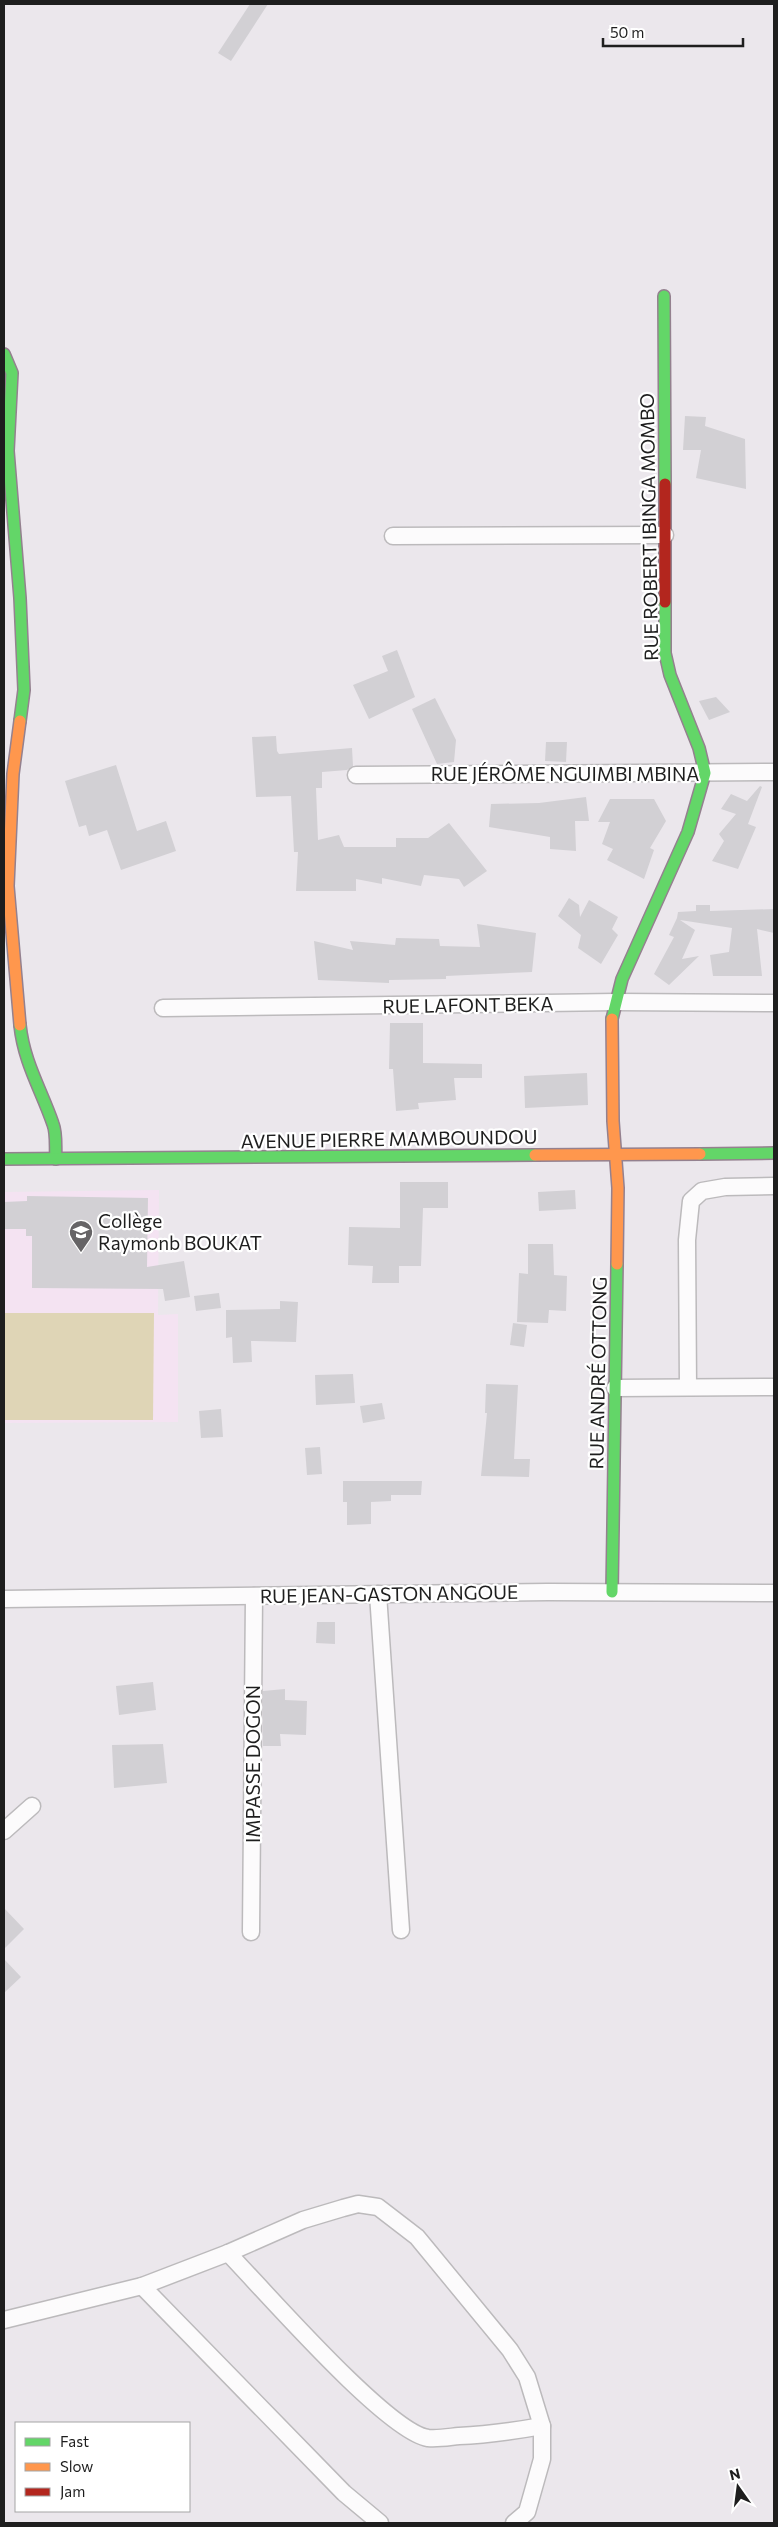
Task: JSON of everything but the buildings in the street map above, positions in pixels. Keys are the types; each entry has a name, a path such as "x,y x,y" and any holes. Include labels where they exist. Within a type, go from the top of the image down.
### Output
{"street":[{"name":"RUE ROBERT IBINGA MOMBO","path":"616,1154 613,1121 611,1024 616,1002 625,971 688,832 705,773 699,748 670,674 665,653 664,296"},
{"path":"4,354 12,373 8,451 20,598 24,690 24,704 13,774 8,886 22,1045 32,1077 54,1126 56,1159"},
{"path":"393,536 665,535"},
{"name":"RUE JÉRÔME NGUIMBI MBINA","path":"356,775 774,772"},
{"name":"RUE LAFONT BEKA","path":"163,1008 616,1002 774,1002"},
{"name":"AVENUE PIERRE MAMBOUNDOU","path":"4,1159 774,1153"},
{"name":"RUE ANDRÉ OTTONG","path":"612,1592 618,1188 616,1154"},
{"path":"688,1387 687,1240 691,1202 702,1191 725,1187 774,1186"},
{"path":"615,1388 774,1387"},
{"name":"RUE JEAN-GASTON ANGOUE","path":"4,1599 378,1594 774,1592"},
{"path":"378,1594 401,1930"},
{"name":"IMPASSE DOGON","path":"251,1932 254,1596"},
{"path":"4,1831 32,1806"},
{"path":"4,2320 142,2286 228,2253 303,2220 335,2210 358,2204 378,2207 417,2236 510,2350 527,2377 542,2426 542,2459 527,2512 519,2522"},
{"path":"228,2253 329,2358 391,2417 413,2433 428,2438 442,2438 488,2434 542,2426"},
{"path":"142,2286 344,2493 380,2523"}],"shaded area":[{"name":"Collège Raymonb BOUKAT","path":"159,1190 158,1315 178,1314 178,1422 4,1423 4,1192"},
{"path":"4,1313 154,1313 153,1420 4,1420"}],"traffic: fast":[{"path":"664,296 665,484"},
{"path":"4,354 12,373 8,451 20,598 24,690 20,721"},
{"path":"612,1019 622,979 688,832 705,773 699,748 670,675 665,653 665,602"},
{"path":"20,1025 25,1052 54,1128 56,1159"},
{"path":"700,1154 774,1153"},
{"path":"4,1159 535,1155"},
{"path":"612,1592 617,1264"}],"traffic: slow":[{"path":"20,721 13,774 8,886 20,1025"},
{"path":"612,1019 613,1121 618,1188 617,1264"},
{"path":"535,1155 700,1154"}],"traffic: jam":[{"path":"665,484 665,602"}],"place":[{"name":"Collège Raymonb BOUKAT","path":"81,1253"}]}
